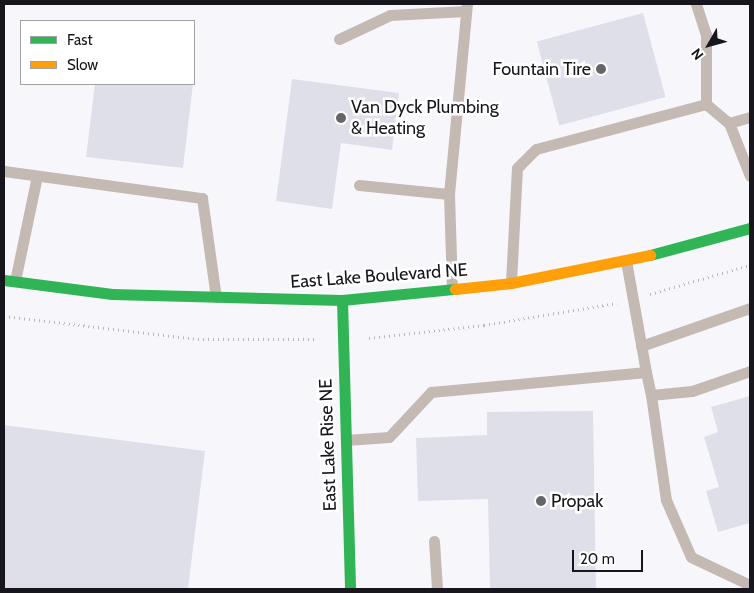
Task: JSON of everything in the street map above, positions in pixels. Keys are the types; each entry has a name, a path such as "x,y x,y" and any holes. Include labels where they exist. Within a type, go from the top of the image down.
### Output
{"main road":[{"name":"East Lake Boulevard NE","path":"9,281 112,294 216,299 342,300 511,283 626,261 750,228"},
{"name":"East Lake Rise NE","path":"342,300 350,589"}],"lane":[{"path":"696,4 706,34 706,104 729,124 750,176"},
{"path":"339,39 390,15 467,7 449,194 452,290"},
{"path":"511,283 517,168 528,153 706,104"},
{"path":"729,124 750,117"},
{"path":"4,171 202,198 216,299"},
{"path":"9,281 37,176"},
{"path":"359,185 449,194"},
{"path":"626,261 651,395 666,500 691,557 750,585"},
{"path":"641,346 750,308"},
{"path":"651,395 692,391 750,371"},
{"path":"346,440 389,437 431,392 646,372"},
{"path":"434,541 437,589"}],"building":[{"name":"Fountain Tire","path":"643,13 666,97 559,126 537,41"},
{"name":"Van Dyck Plumbing & Heating","path":"292,79 399,93 392,150 341,143 332,209 276,201"},
{"path":"95,85 193,85 183,168 86,157"},
{"path":"750,396 750,523 718,532 706,491 719,487 704,437 718,432 711,407"},
{"name":"Propak","path":"593,411 596,589 490,589 488,499 418,501 416,438 487,435 487,412"},
{"path":"4,425 205,451 188,589 4,589"}],"traffic: fast":[{"path":"650,255 750,228"},
{"path":"4,280 112,294 342,300 455,289"},
{"path":"342,300 350,589"}],"traffic: slow":[{"path":"455,289 511,283 650,255"}],"place":[{"name":"Fountain Tire","path":"601,69"},
{"name":"Van Dyck Plumbing & Heating","path":"341,118"},
{"name":"Propak","path":"541,501"}]}
